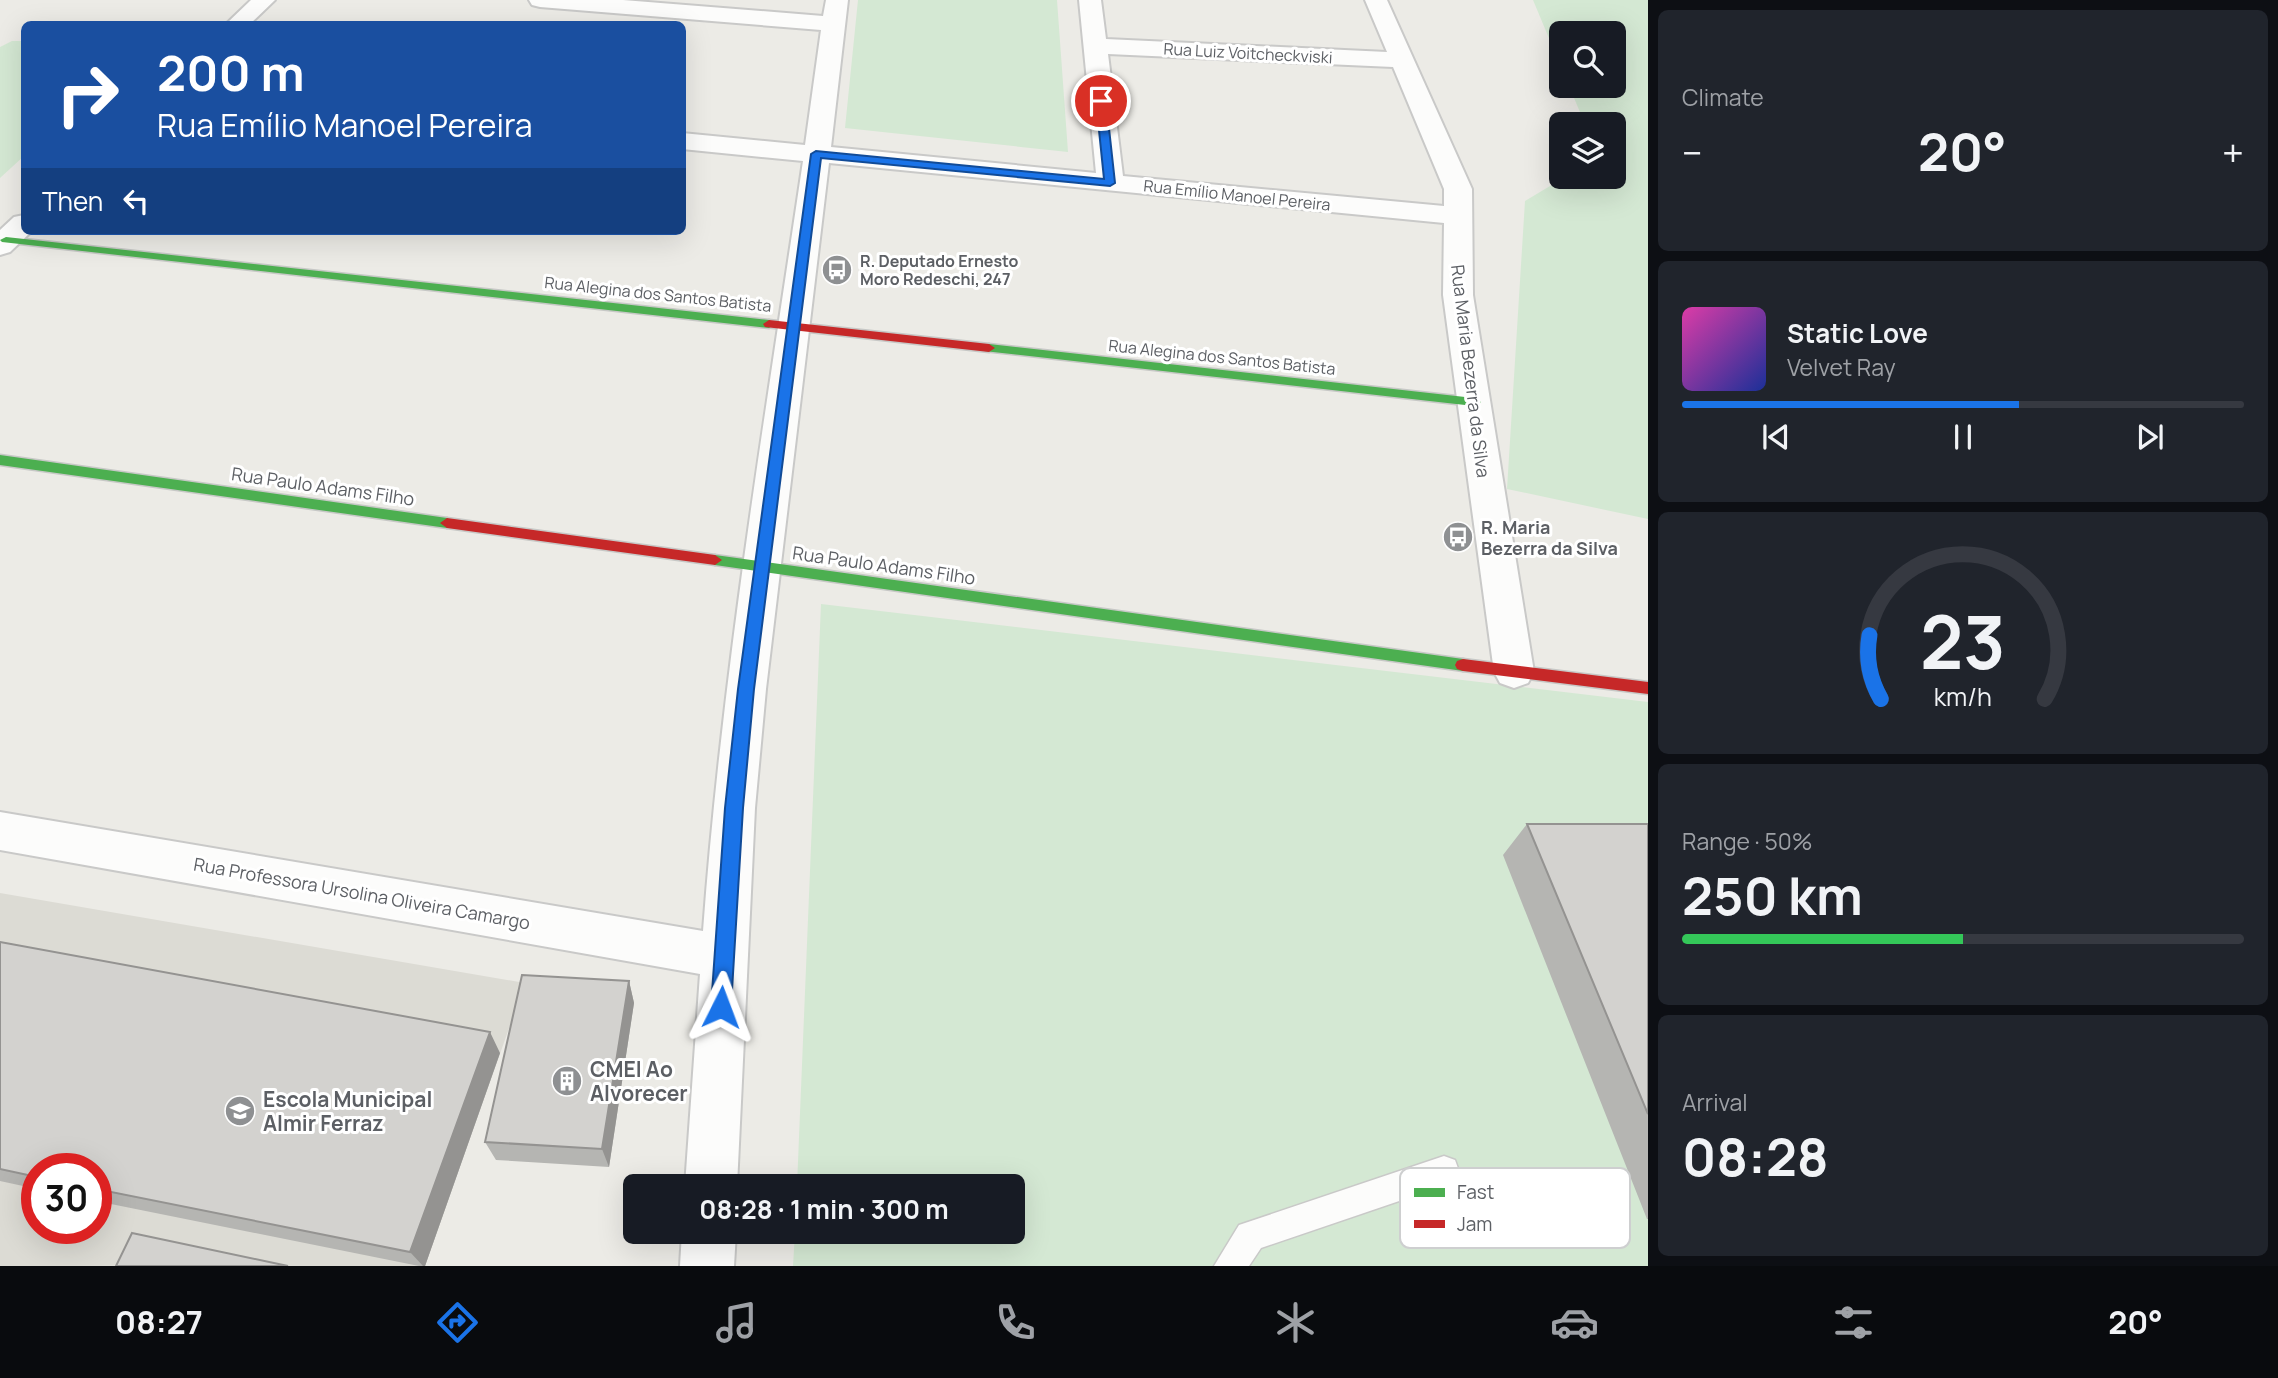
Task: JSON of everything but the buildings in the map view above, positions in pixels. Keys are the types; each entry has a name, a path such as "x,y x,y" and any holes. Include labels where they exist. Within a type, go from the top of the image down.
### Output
{"street":[{"path":"240,21 264,0"},
{"path":"540,0 836,12 762,567 735,795 712,1174"},
{"path":"1090,0 1110,183"},
{"name":"Rua Maria Bezerra da Silva","path":"1376,0 1458,190 1458,295 1514,672"},
{"name":"Rua Luiz Voitcheckviski","path":"1095,46 1402,60"},
{"name":"Rua Emílio Manoel Pereira","path":"686,141 1457,216"},
{"name":"Rua Alegina dos Santos Batista","path":"10,237 1474,402"},
{"name":"Rua Paulo Adams Filho","path":"0,460 1514,672 1648,688"},
{"name":"Rua Professora Ursolina Oliveira Camargo","path":"0,831 723,956"},
{"path":"707,1266 708,1244"}],"lane":[{"path":"1230,1266 1250,1236 1400,1186"}],"shaded area":[{"name":"Escola Municipal Almir Ferraz","path":"0,893 525,983 425,1266 0,1266"}],"green space":[{"path":"858,0 1057,0 1068,152 845,128"},
{"path":"1533,0 1648,0 1648,519 1507,489 1525,201 1549,187 1549,189 1626,189 1626,112 1580,112 1574,98 1626,98 1626,21 1549,21 1549,38"},
{"path":"12,41 21,41 21,159 0,178 0,47"},
{"path":"821,604 1648,702 1648,1266 793,1266 794,1244 1025,1244 1025,1174 797,1174"}],"traffic: fast":[{"path":"6,240 769,324"},
{"path":"989,348 1474,402"},
{"path":"0,460 447,523"},
{"path":"715,560 1463,665"}],"traffic: jam":[{"path":"769,324 989,348"},
{"path":"447,523 715,560"},
{"path":"1463,665 1648,688"}],"place":[{"name":"R. Deputado Ernesto Moro Redeschi, 247","path":"837,270"},
{"name":"R. Maria Bezerra da Silva","path":"1458,537"},
{"name":"CMEI Ao Alvorecer","path":"567,1081"},
{"name":"Escola Municipal Almir Ferraz","path":"240,1111"}],"route":[{"path":"721,1007 734,808 746,689 816,154 1110,183 1101,101"}]}
